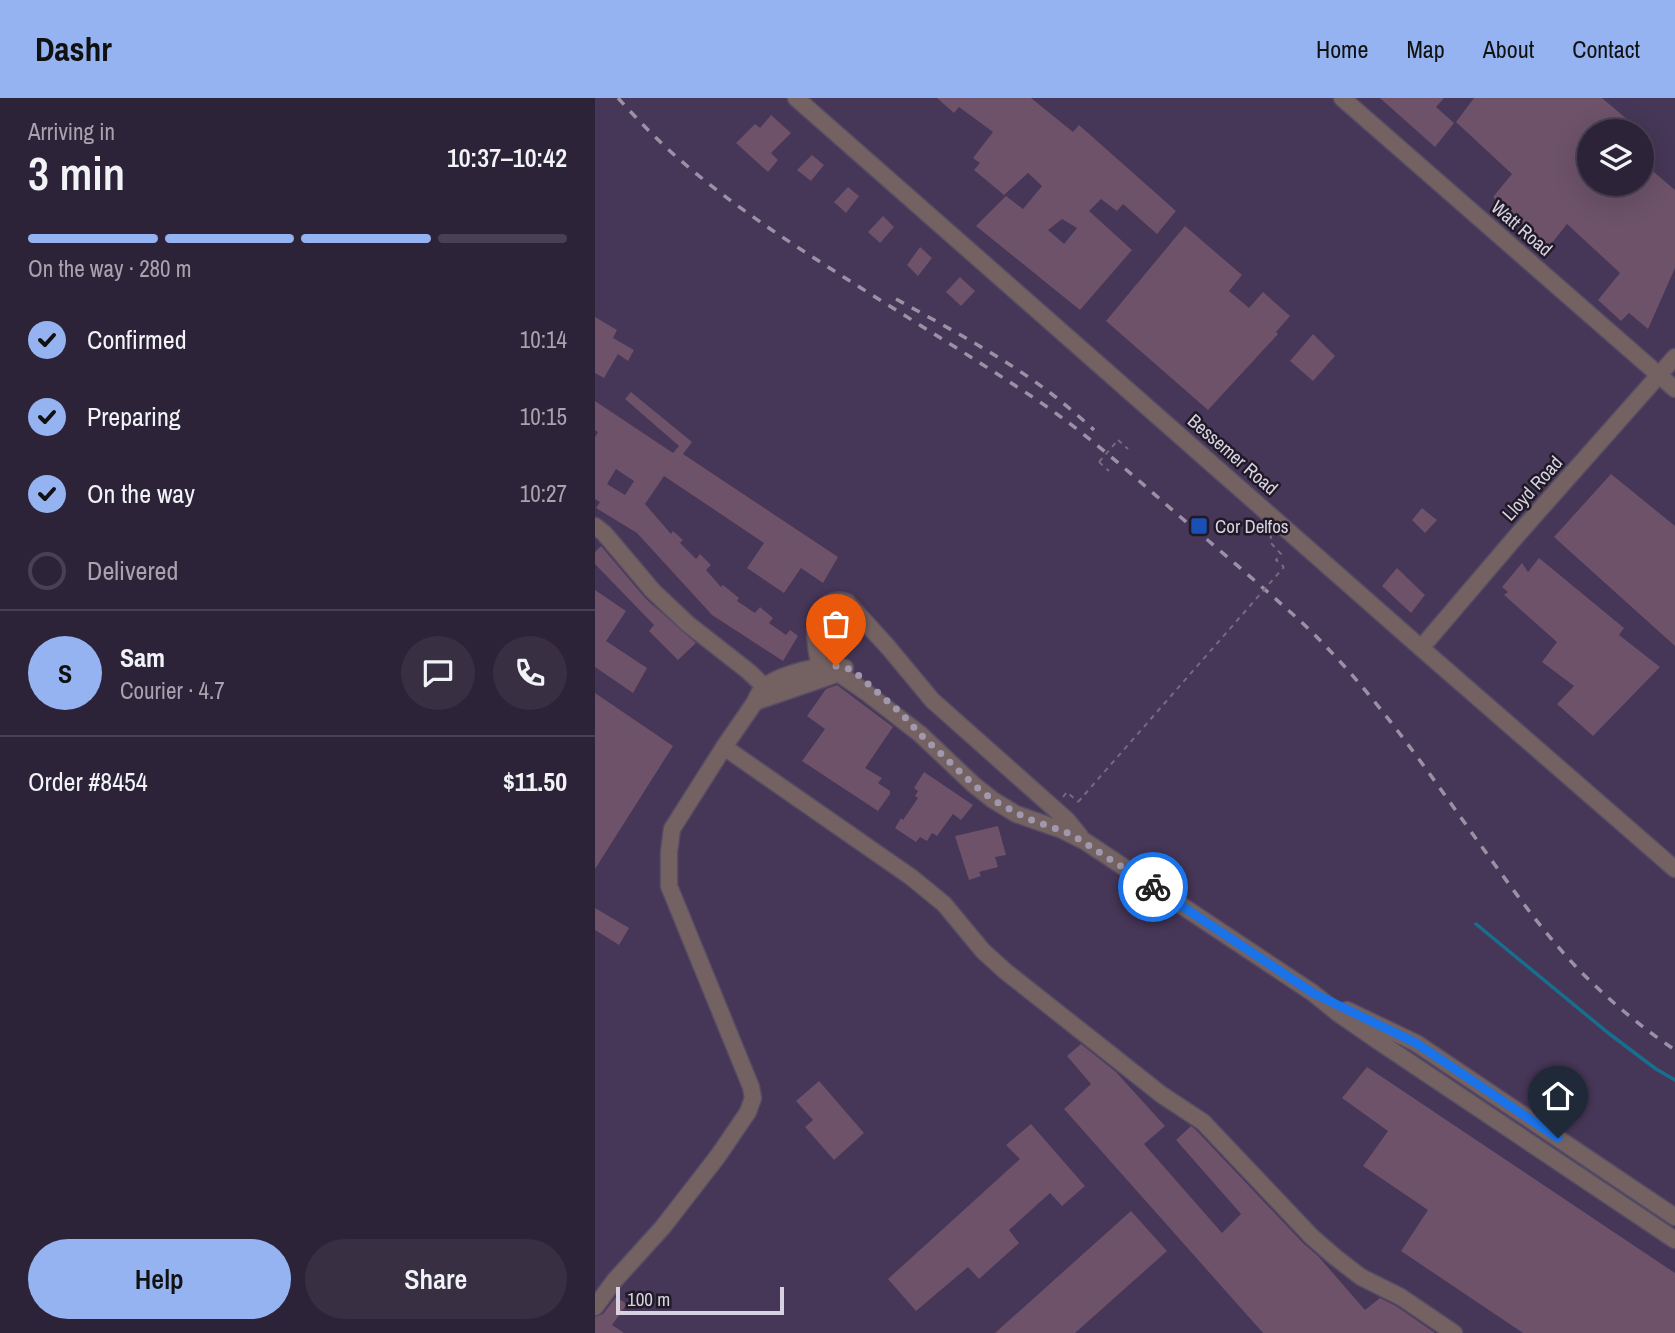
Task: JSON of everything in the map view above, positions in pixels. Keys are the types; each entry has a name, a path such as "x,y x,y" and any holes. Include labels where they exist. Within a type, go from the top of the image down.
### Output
{"street":[{"name":"Bessemer Road","path":"796,98 1675,869"},
{"name":"Watt Road","path":"1342,98 1675,389"},
{"name":"Lloyd Road","path":"1422,648 1675,357"},
{"path":"595,526 653,591 688,624 748,671 763,696"},
{"path":"822,673 815,633 818,616 827,604 834,600 843,600 888,647 932,700 1067,820 1086,842"},
{"path":"595,1307 615,1280 663,1227 718,1156 752,1103 751,1087 669,886 672,829 724,747 763,696 822,673 838,673 867,693 920,734 993,800 1016,814 1062,830 1086,842 1675,1240"},
{"path":"724,747 911,877 944,904 983,951 1005,971 1162,1095 1203,1122 1303,1228 1335,1257 1361,1277 1401,1297 1454,1333"},
{"path":"1313,993 1416,1043 1675,1217"}],"path":[{"path":"1109,471 1098,462 1118,440 1128,449"},
{"path":"1067,792 1078,802 1284,567 1276,560 1281,554 1270,542"}],"shaded area":[{"path":"595,98 1675,98 1675,1333 595,1333"}],"building":[{"path":"937,98 1031,98 1073,132 1079,125 1176,211 1157,234 1123,204 1117,211 1101,199 1089,211 1132,250 1080,310 976,226 1006,196 1023,209 1042,186 1028,173 1004,195 974,170 980,163 973,158 993,132 959,107 954,113","holes":["1062,219 1077,228 1064,244 1048,230"]},
{"path":"1380,98 1444,98 1436,107 1454,123 1435,147"},
{"path":"1474,98 1602,98 1627,119 1577,119 1577,196 1654,196 1654,172 1675,190 1675,268 1648,329 1629,313 1621,321 1598,300 1620,273 1567,224 1548,248 1493,197 1512,174 1456,122"},
{"path":"771,115 791,133 771,153 778,160 768,172 736,143 755,124 760,128"},
{"path":"812,155 824,165 811,181 797,170"},
{"path":"848,187 859,196 846,213 834,202"},
{"path":"883,216 894,227 880,243 868,232"},
{"path":"1185,226 1242,275 1229,291 1249,308 1263,292 1290,316 1276,332 1278,334 1208,410 1106,321"},
{"path":"920,247 932,258 918,276 907,265"},
{"path":"960,277 975,291 961,306 946,292"},
{"path":"595,317 617,330 613,338 634,350 628,361 618,354 604,378 595,373"},
{"path":"1313,334 1335,356 1313,381 1290,361"},
{"path":"631,392 692,442 683,454 838,557 823,583 801,568 784,593 747,568 764,543 664,476 645,504 671,534 673,531 683,540 680,543 696,559 700,554 711,565 706,570 721,587 723,585 739,598 737,601 755,613 760,607 773,618 769,623 786,635 790,630 798,636 783,661 712,615 637,533 596,508 600,502 595,499 595,437 598,432 595,430 595,401 673,453 679,446 625,399","holes":["616,469 634,481 625,495 607,484"]},
{"path":"1611,474 1675,526 1675,646 1554,537"},
{"path":"1422,508 1437,520 1425,533 1412,520"},
{"path":"601,546 646,599 696,643 678,660 649,631 654,625 595,564 595,552"},
{"path":"1539,558 1624,628 1619,635 1660,667 1593,736 1557,704 1574,686 1542,662 1557,642 1504,595 1508,592 1502,587 1522,563 1528,572"},
{"path":"1397,568 1425,595 1411,613 1382,586"},
{"path":"595,590 626,611 606,641 647,668 633,693 595,667"},
{"path":"837,685 893,727 865,768 882,778 878,783 890,791 878,811 802,761 825,729 807,716 826,689"},
{"path":"595,693 673,746 595,869"},
{"path":"924,772 973,805 961,820 953,814 937,836 932,833 927,841 920,837 916,842 895,828 918,798 915,796 918,791 914,788"},
{"path":"998,826 1006,855 995,857 998,867 979,872 981,876 969,880 955,836"},
{"path":"595,908 629,928 619,945 595,930"},
{"path":"1081,1044 1116,1072 1165,1126 1144,1144 1222,1233 1241,1214 1176,1140 1191,1126 1318,1256 1365,1310 1380,1298 1435,1333 1263,1333 1064,1109 1091,1084 1067,1056"},
{"path":"1367,1067 1675,1273 1675,1333 1523,1333 1401,1251 1428,1210 1363,1166 1388,1131 1342,1098"},
{"path":"819,1081 864,1133 834,1160 805,1127 813,1120 796,1101"},
{"path":"1031,1124 1085,1186 1062,1206 1050,1193 1009,1230 1019,1243 979,1279 968,1267 916,1311 888,1279 1020,1159 1006,1145"},
{"path":"1131,1211 1167,1251 1075,1333 995,1333"},
{"path":"616,1297 627,1304 612,1325 624,1333 595,1333 595,1317 603,1314"}],"waterway":[{"path":"1476,924 1607,1032 1675,1080"}],"railway":[{"path":"618,98 671,152 745,211 1070,423 1297,618 1378,705 1515,893 1558,947 1615,1003 1675,1050"},
{"path":"896,299 1016,369 1053,395 1094,430"}],"way so far":[{"path":"836,666 850,669 858,675 993,800 1016,814 1062,830 1086,842 1153,887"}],"place":[{"name":"Cor Delfos","path":"1199,526"}],"route":[{"path":"1153,887 1313,993 1416,1043 1558,1138"}]}
